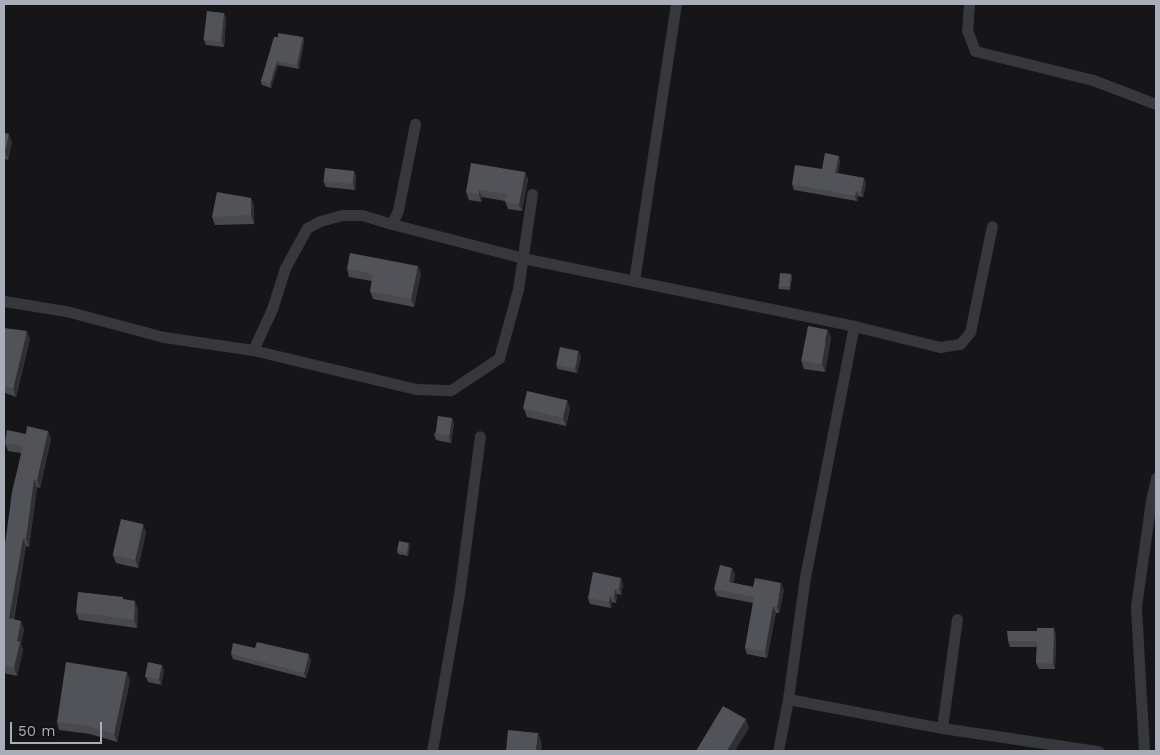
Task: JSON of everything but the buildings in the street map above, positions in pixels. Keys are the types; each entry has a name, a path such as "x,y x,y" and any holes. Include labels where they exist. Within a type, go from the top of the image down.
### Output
{"street":[{"path":"634,281 676,4"},
{"path":"969,4 967,30 974,51 1093,80 1156,104"},
{"path":"392,224 398,210 415,124"},
{"path":"4,301 66,311 164,337 253,350 416,389 451,390 499,358 518,289 532,194"},
{"path":"253,350 272,309 285,268 307,228 343,215 362,215 523,258 854,326 940,347 960,344 970,332 992,226"},
{"path":"778,751 788,699 805,577 854,326"},
{"path":"432,751 459,595 480,436"},
{"path":"1144,751 1136,606 1151,500 1156,478"},
{"path":"942,728 957,619"},
{"path":"788,699 942,728 1098,751"}]}
